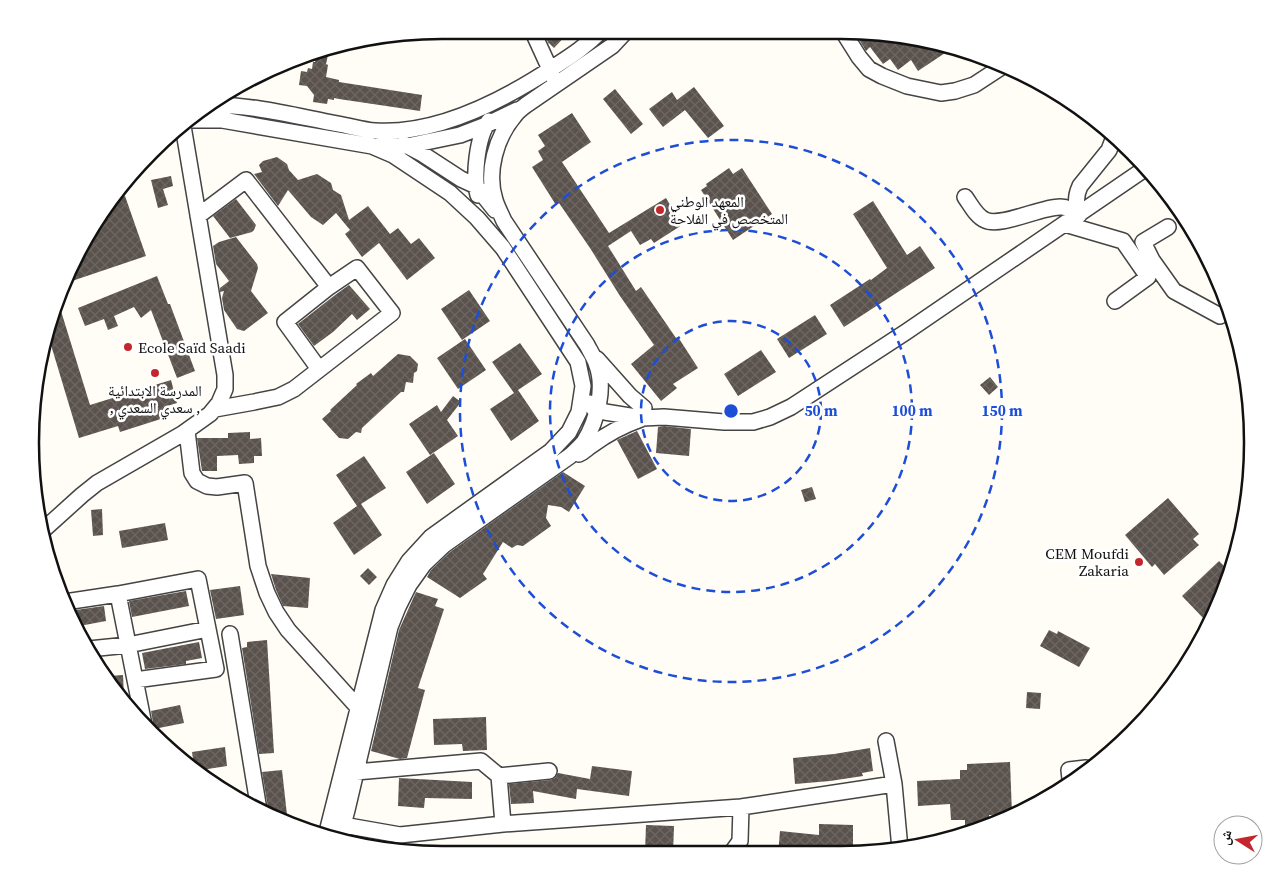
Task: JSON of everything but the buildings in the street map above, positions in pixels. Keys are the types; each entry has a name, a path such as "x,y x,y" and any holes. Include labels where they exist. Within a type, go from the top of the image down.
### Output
{"street":[{"path":"536,39 557,84"},
{"path":"376,131 408,130 441,123 479,109 550,70 580,50 592,39"},
{"path":"200,120 222,120 372,146 407,146 460,135 486,125 526,105 612,46 619,39"},
{"path":"848,39 869,69 907,86 941,93 956,91 974,84 997,70"},
{"path":"487,230 476,186 479,146 486,125 514,91"},
{"path":"221,105 253,109 376,131 388,135 421,153 461,179 476,186 504,221 587,345 597,364 600,380 592,406 591,428 582,444 570,456 444,546 424,564 409,585 390,627 328,829"},
{"path":"504,221 494,199 492,186 494,155 503,132 514,116 526,105"},
{"path":"48,526 97,483 187,431 210,414 219,403 225,389 225,375 184,132"},
{"path":"1079,215 1076,193 1109,150 1112,143"},
{"path":"372,146 393,155 450,192 478,218 503,248 578,362 587,400 592,406 664,417 724,422 754,422 770,417 800,402 1140,172"},
{"path":"198,216 246,180 328,287"},
{"path":"965,197 976,214 991,223 1050,208 1062,207 1079,215"},
{"path":"1065,224 1123,241 1148,278 1115,301"},
{"path":"1168,227 1143,242 1152,260 1174,291 1220,316 1223,314"},
{"path":"214,408 278,397 294,389 392,313 357,268 328,287 285,322 319,369"},
{"path":"592,354 645,413"},
{"path":"341,833 356,772 363,714 382,610 394,585 409,561 431,537 550,450 592,406"},
{"path":"570,456 582,453 645,413"},
{"path":"187,431 192,474 197,481 207,486 217,487 245,483 258,566 276,612 288,630 363,714"},
{"path":"71,601 198,579 216,669 135,680"},
{"path":"118,594 141,711"},
{"path":"96,648 128,645 208,629"},
{"path":"230,634 258,801"},
{"path":"886,741 894,784 899,842"},
{"path":"356,772 481,761 499,776 504,824"},
{"path":"1070,775 1069,770 1078,769"},
{"path":"499,776 548,771"},
{"path":"343,825 400,835 504,824 741,807 894,784"},
{"path":"736,846 740,841 741,807"}],"place":[{"name":"المعهد الوطني المتخصص في الفلاحة","path":"660,210"},
{"name":"Ecole Saïd Saadi","path":"128,347"},
{"name":"المدرسة الابتدائية , سعدي السعدي ,","path":"155,373"},
{"name":"CEM Moufdi Zakaria","path":"1139,562"}]}
